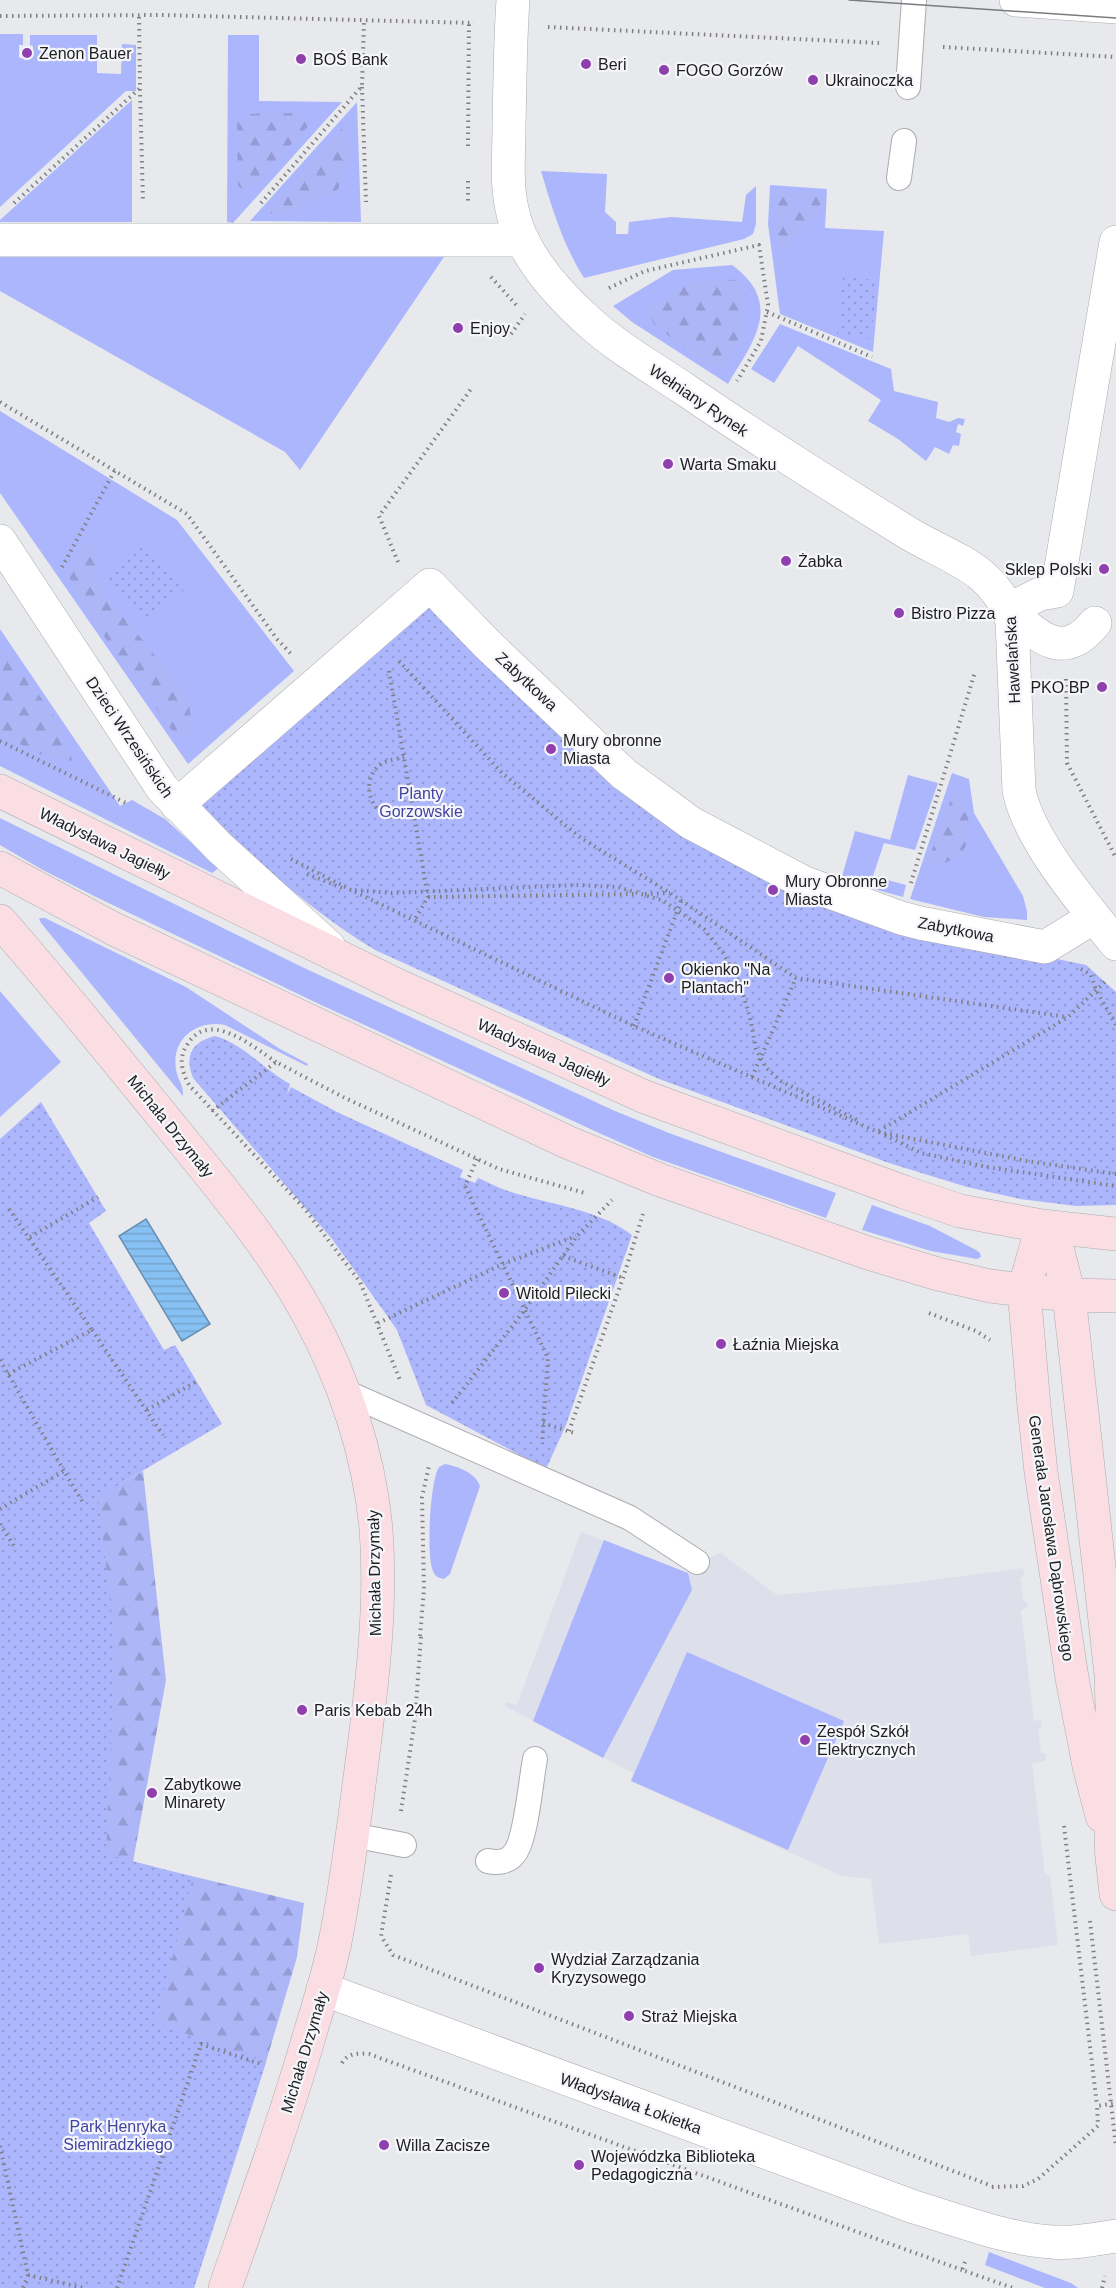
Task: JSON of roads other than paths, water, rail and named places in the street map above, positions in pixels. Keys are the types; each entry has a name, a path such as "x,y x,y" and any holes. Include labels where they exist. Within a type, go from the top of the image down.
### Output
{"main road":[{"name":"Władysława Jagiełły","path":"0,791 341,958 645,1097 945,1206 999,1220 1116,1234"},
{"path":"0,868 114,929 604,1158 736,1208 938,1274 990,1286 1069,1295 1116,1296"},
{"name":"Michała Drzymały","path":"0,921 62,991 198,1159 268,1250 308,1313 343,1391 364,1456 371,1492 376,1531 375,1657 335,1943 293,2091 225,2288"},
{"name":"Generała Jarosława Dąbrowskiego","path":"1047,1227 1024,1290 1041,1472 1072,1677 1089,1766 1111,1848"},
{"name":"Generała Jarosława Dąbrowskiego","path":"1047,1227 1069,1295 1113,1675 1114,1769 1111,1848 1116,1894"}],"street":[{"path":"1016,0 1116,7"},
{"name":"Wełniany Rynek","path":"512,13 511,208 523,240 543,272 576,309 623,348 766,445 925,543 972,567 994,589 1008,610 1043,639 1059,644 1075,642 1106,624"},
{"path":"0,240 523,240"},
{"path":"1106,624 1075,597 1057,591 1098,384 1116,242"},
{"name":"Dzieci Wrzesińskich","path":"0,541 162,788 219,848 341,958"},
{"name":"Zabytkowa","path":"177,805 318,683 379,641 414,599 430,585 487,644 624,774 691,823 805,883 920,923 1045,946 1094,917"},
{"name":"Hawelańska","path":"1057,591 1040,594 1008,610 1013,636 1014,694 1021,799 1040,842 1116,944"},
{"name":"Władysława Łokietka","path":"323,1989 903,2203 1010,2236 1055,2242 1116,2236"}],"lane":[{"path":"908,87 914,0"},
{"path":"899,178 904,141"},
{"path":"343,1391 630,1518 691,1550"},
{"path":"1072,1677 1113,1675"},
{"path":"488,1861 506,1861 515,1854 521,1840 535,1759"},
{"path":"352,1834 400,1844"}],"tram line":[{"path":"849,0 1116,18"}],"place":[{"name":"Zenon Bauer","path":"27,53"},
{"name":"BOŚ Bank","path":"301,59"},
{"name":"Beri","path":"586,64"},
{"name":"FOGO Gorzów","path":"664,70"},
{"name":"Ukrainoczka","path":"813,80"},
{"name":"Enjoy","path":"458,328"},
{"name":"Warta Smaku","path":"668,464"},
{"name":"Żabka","path":"786,561"},
{"name":"Sklep Polski","path":"1104,569"},
{"name":"Bistro Pizza","path":"899,613"},
{"name":"PKO BP","path":"1102,687"},
{"name":"Mury obronne Miasta","path":"551,749"},
{"name":"Mury Obronne Miasta","path":"773,890"},
{"name":"Okienko \"Na Plantach\"","path":"669,978"},
{"name":"Witold Pilecki","path":"504,1293"},
{"name":"Łaźnia Miejska","path":"721,1344"},
{"name":"Paris Kebab 24h","path":"302,1710"},
{"name":"Zespół Szkół Elektrycznych","path":"805,1740"},
{"name":"Zabytkowe Minarety","path":"152,1793"},
{"name":"Wydział Zarządzania Kryzysowego","path":"539,1968"},
{"name":"Straż Miejska","path":"629,2016"},
{"name":"Willa Zacisze","path":"384,2145"},
{"name":"Wojewódzka Biblioteka Pedagogiczna","path":"579,2165"}],"park label":[{"name":"Planty Gorzowskie","path":"421,802"},
{"name":"Park Henryka Siemiradzkiego","path":"118,2135"}]}
